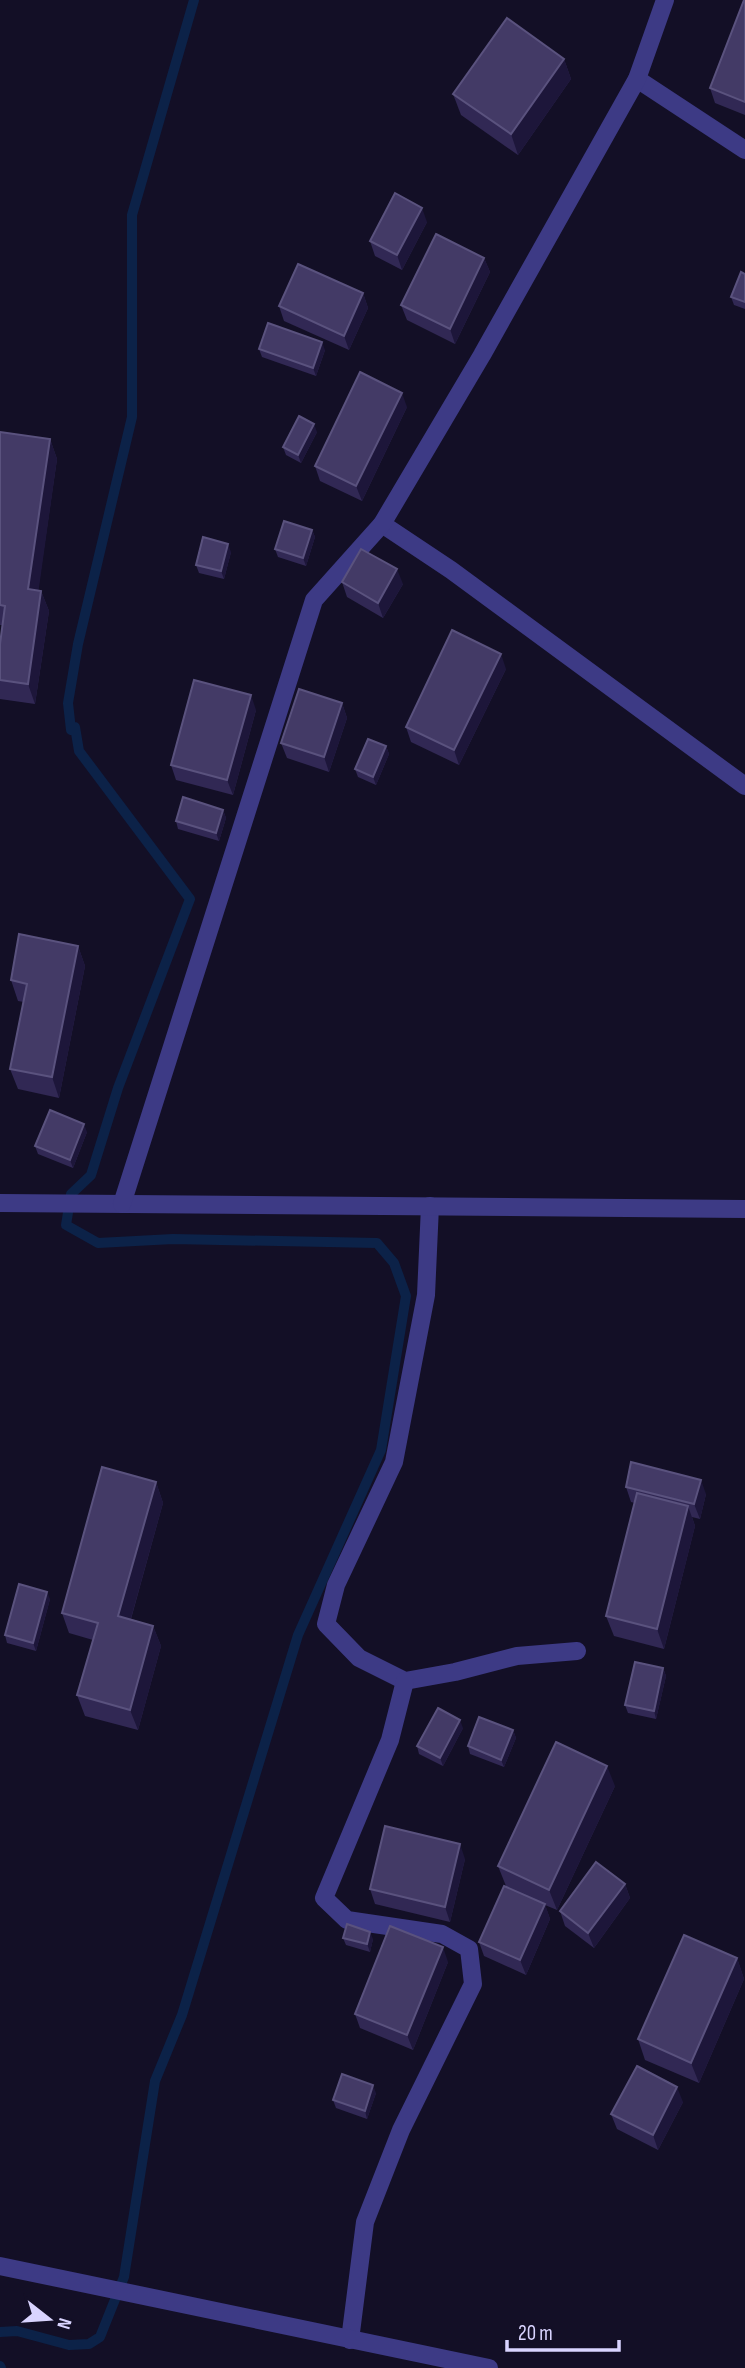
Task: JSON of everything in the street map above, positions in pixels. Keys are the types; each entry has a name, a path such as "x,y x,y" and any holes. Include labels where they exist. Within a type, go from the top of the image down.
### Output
{"street":[{"path":"122,1204 314,600 382,524 489,343 637,79 665,0"},
{"path":"637,79 745,150"},
{"path":"382,524 450,570 745,786"},
{"path":"0,1203 102,1206 745,1209"},
{"path":"430,1206 426,1295 394,1462 336,1586 326,1624 359,1658 405,1681 455,1672 517,1656 577,1651"},
{"path":"349,2340 365,2221 401,2130 473,1984 469,1949 442,1934 347,1920 324,1898 390,1740 405,1681"},
{"path":"0,2266 489,2368"}],"building":[{"path":"745,0 745,102 710,88"},
{"path":"507,18 564,59 511,134 453,94"},
{"path":"395,193 422,208 397,255 370,241"},
{"path":"436,234 484,258 450,329 401,305"},
{"path":"298,264 363,293 344,336 279,306"},
{"path":"741,272 745,274 745,302 731,297"},
{"path":"268,323 322,342 313,368 259,349"},
{"path":"360,372 402,393 356,486 315,466"},
{"path":"299,416 314,424 298,455 283,447"},
{"path":"0,432 50,439 28,589 41,591 28,684 0,680 0,644 5,606 0,605"},
{"path":"284,521 312,530 303,558 275,549"},
{"path":"203,537 228,544 221,571 196,565"},
{"path":"361,549 397,569 378,603 342,582"},
{"path":"452,630 501,654 454,750 406,727"},
{"path":"194,680 251,695 227,780 171,765"},
{"path":"299,689 342,703 324,757 281,743"},
{"path":"368,739 386,746 373,777 355,769"},
{"path":"183,797 223,810 216,833 176,821"},
{"path":"19,934 78,946 52,1077 10,1069 27,984 11,980"},
{"path":"50,1110 84,1124 70,1160 35,1146"},
{"path":"631,1462 701,1480 694,1504 626,1487"},
{"path":"102,1467 156,1482 118,1616 153,1626 130,1710 77,1695 98,1623 62,1613"},
{"path":"637,1493 688,1506 657,1629 606,1616"},
{"path":"19,1584 47,1592 33,1643 5,1635"},
{"path":"635,1662 663,1668 654,1711 625,1705"},
{"path":"438,1708 460,1720 440,1758 417,1746"},
{"path":"479,1717 513,1730 501,1760 468,1746"},
{"path":"556,1742 607,1766 549,1890 498,1866"},
{"path":"385,1826 460,1844 445,1907 370,1889"},
{"path":"596,1862 625,1884 588,1933 560,1911"},
{"path":"504,1886 545,1904 520,1960 479,1942"},
{"path":"347,1924 370,1932 367,1944 343,1938"},
{"path":"390,1926 443,1947 407,2035 355,2014"},
{"path":"684,1935 737,1958 691,2063 638,2039"},
{"path":"637,2066 677,2087 653,2135 611,2114"},
{"path":"342,2074 373,2085 365,2111 333,2100"}],"waterway":[{"path":"0,2332 17,2331 69,2345 89,2344 100,2337 124,2277 155,2081 182,2015 298,1635 381,1450 406,1296 394,1263 377,1243 173,1239 98,1243 66,1225 71,1194 91,1175 118,1088 190,899 79,751 75,727 71,730 68,703 78,644 132,417 132,215 194,0"}]}
